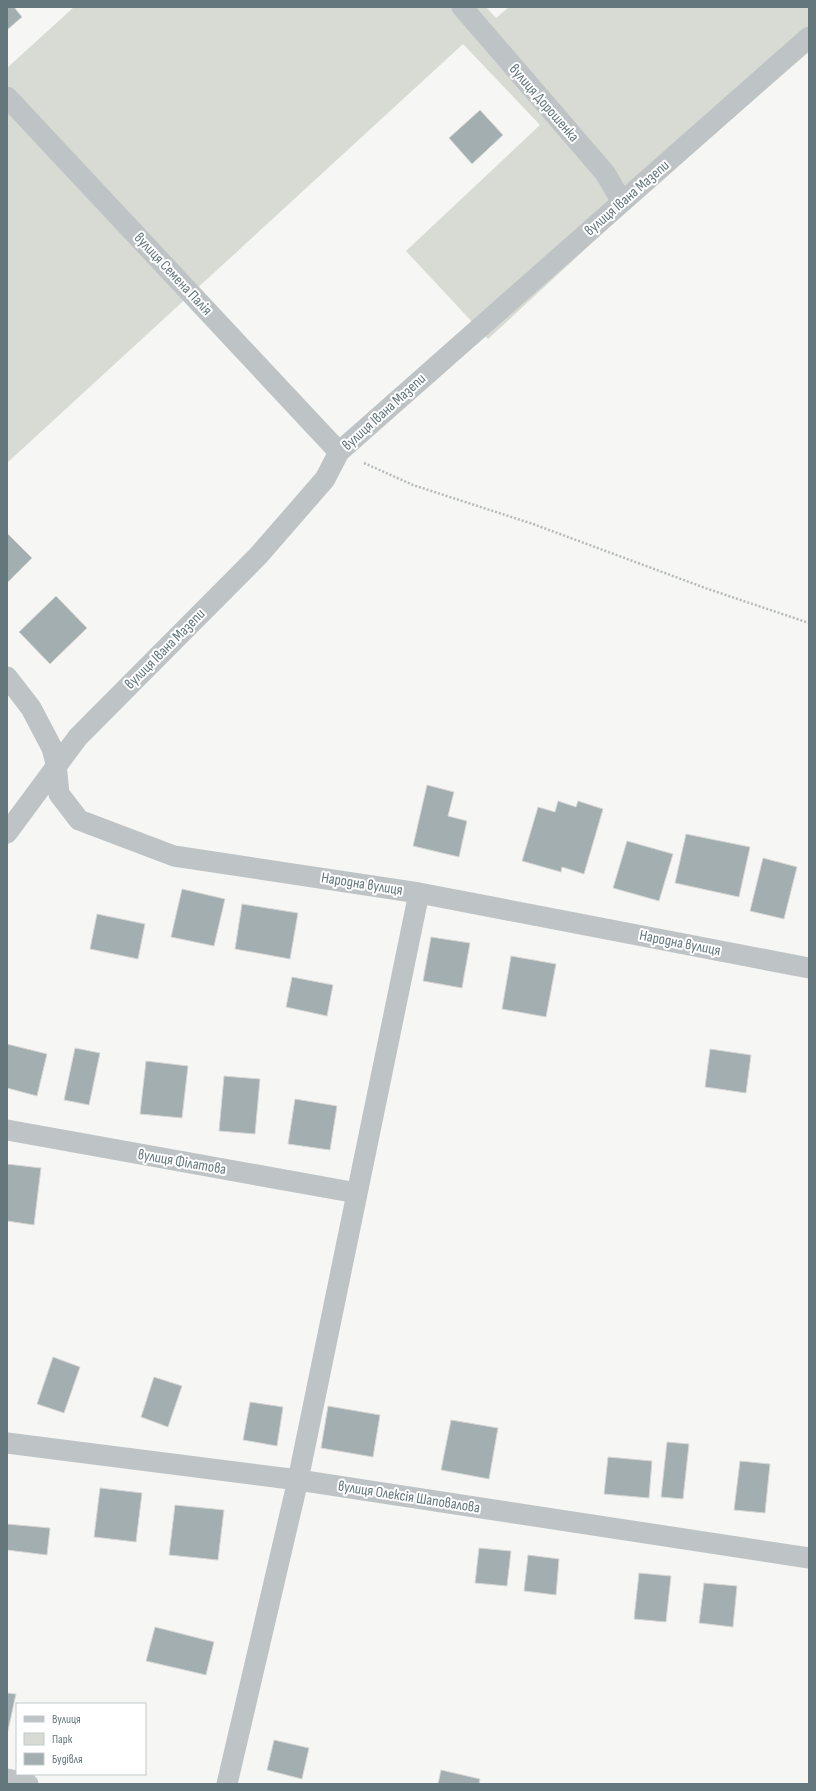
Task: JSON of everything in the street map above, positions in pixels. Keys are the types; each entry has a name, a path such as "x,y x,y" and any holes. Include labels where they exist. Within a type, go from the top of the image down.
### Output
{"street":[{"name":"вулиця Дорошенка","path":"462,7 605,173 622,202"},
{"name":"вулиця Івана Мазепи","path":"7,833 56,764 78,737 258,556 325,479 339,452 809,37"},
{"name":"вулиця Семена Палія","path":"7,97 339,452"},
{"name":"Народна вулиця","path":"7,677 31,708 52,748 60,794 79,820 174,856 419,893 809,968"},
{"path":"227,1784 298,1480 419,893"},
{"name":"вулиця Філатова","path":"7,1130 357,1194"},
{"name":"вулиця Олексія Шаповалова","path":"7,1443 298,1480 809,1558"},
{"path":"7,1779 28,1784"}],"path":[{"path":"339,452 413,485 533,524 708,589 809,623"}],"green space":[{"path":"74,7 486,7 496,18 509,7 809,7 809,52 644,195 488,339 406,251 540,125 463,44 7,463 7,68"}],"building":[{"path":"7,7 14,7 22,17 7,30"},
{"path":"480,110 503,135 472,164 449,138"},
{"path":"7,533 32,558 7,583"},
{"path":"56,596 87,628 50,664 19,632"},
{"path":"427,785 454,792 448,816 467,821 459,857 413,846"},
{"path":"558,801 576,807 578,801 603,809 584,874 562,867 561,872 522,861 538,807 555,812"},
{"path":"686,834 750,847 739,897 675,883"},
{"path":"627,841 673,854 659,901 613,888"},
{"path":"763,858 797,867 784,919 750,911"},
{"path":"182,889 225,899 214,946 171,937"},
{"path":"242,904 298,913 290,959 235,949"},
{"path":"97,914 145,924 138,959 90,949"},
{"path":"431,937 470,943 462,988 423,981"},
{"path":"511,956 556,964 546,1017 502,1009"},
{"path":"292,977 333,985 327,1016 286,1007"},
{"path":"7,1044 47,1054 37,1096 7,1088"},
{"path":"75,1048 100,1053 89,1105 64,1100"},
{"path":"710,1049 751,1055 746,1093 705,1087"},
{"path":"146,1061 188,1066 182,1118 140,1114"},
{"path":"224,1076 260,1079 255,1134 219,1131"},
{"path":"295,1099 337,1106 330,1150 288,1144"},
{"path":"7,1164 41,1168 34,1225 7,1221"},
{"path":"53,1357 80,1367 64,1413 37,1404"},
{"path":"154,1377 182,1386 168,1427 141,1417"},
{"path":"250,1402 283,1407 277,1446 243,1440"},
{"path":"328,1406 380,1415 373,1457 321,1448"},
{"path":"451,1420 498,1428 489,1479 441,1470"},
{"path":"667,1442 689,1444 683,1499 661,1497"},
{"path":"608,1457 652,1461 649,1498 604,1494"},
{"path":"740,1461 770,1464 765,1513 734,1510"},
{"path":"100,1488 142,1493 136,1542 94,1537"},
{"path":"175,1505 224,1510 218,1560 169,1555"},
{"path":"7,1524 50,1528 47,1555 7,1550"},
{"path":"479,1548 511,1551 507,1586 475,1583"},
{"path":"528,1555 559,1559 556,1595 524,1591"},
{"path":"639,1573 671,1576 666,1622 634,1619"},
{"path":"704,1583 737,1586 733,1627 699,1623"},
{"path":"155,1627 214,1642 206,1675 146,1661"},
{"path":"7,1693 16,1694 7,1735"},
{"path":"274,1740 309,1748 302,1779 267,1770"},
{"path":"441,1770 480,1779 479,1784 438,1784"}]}
